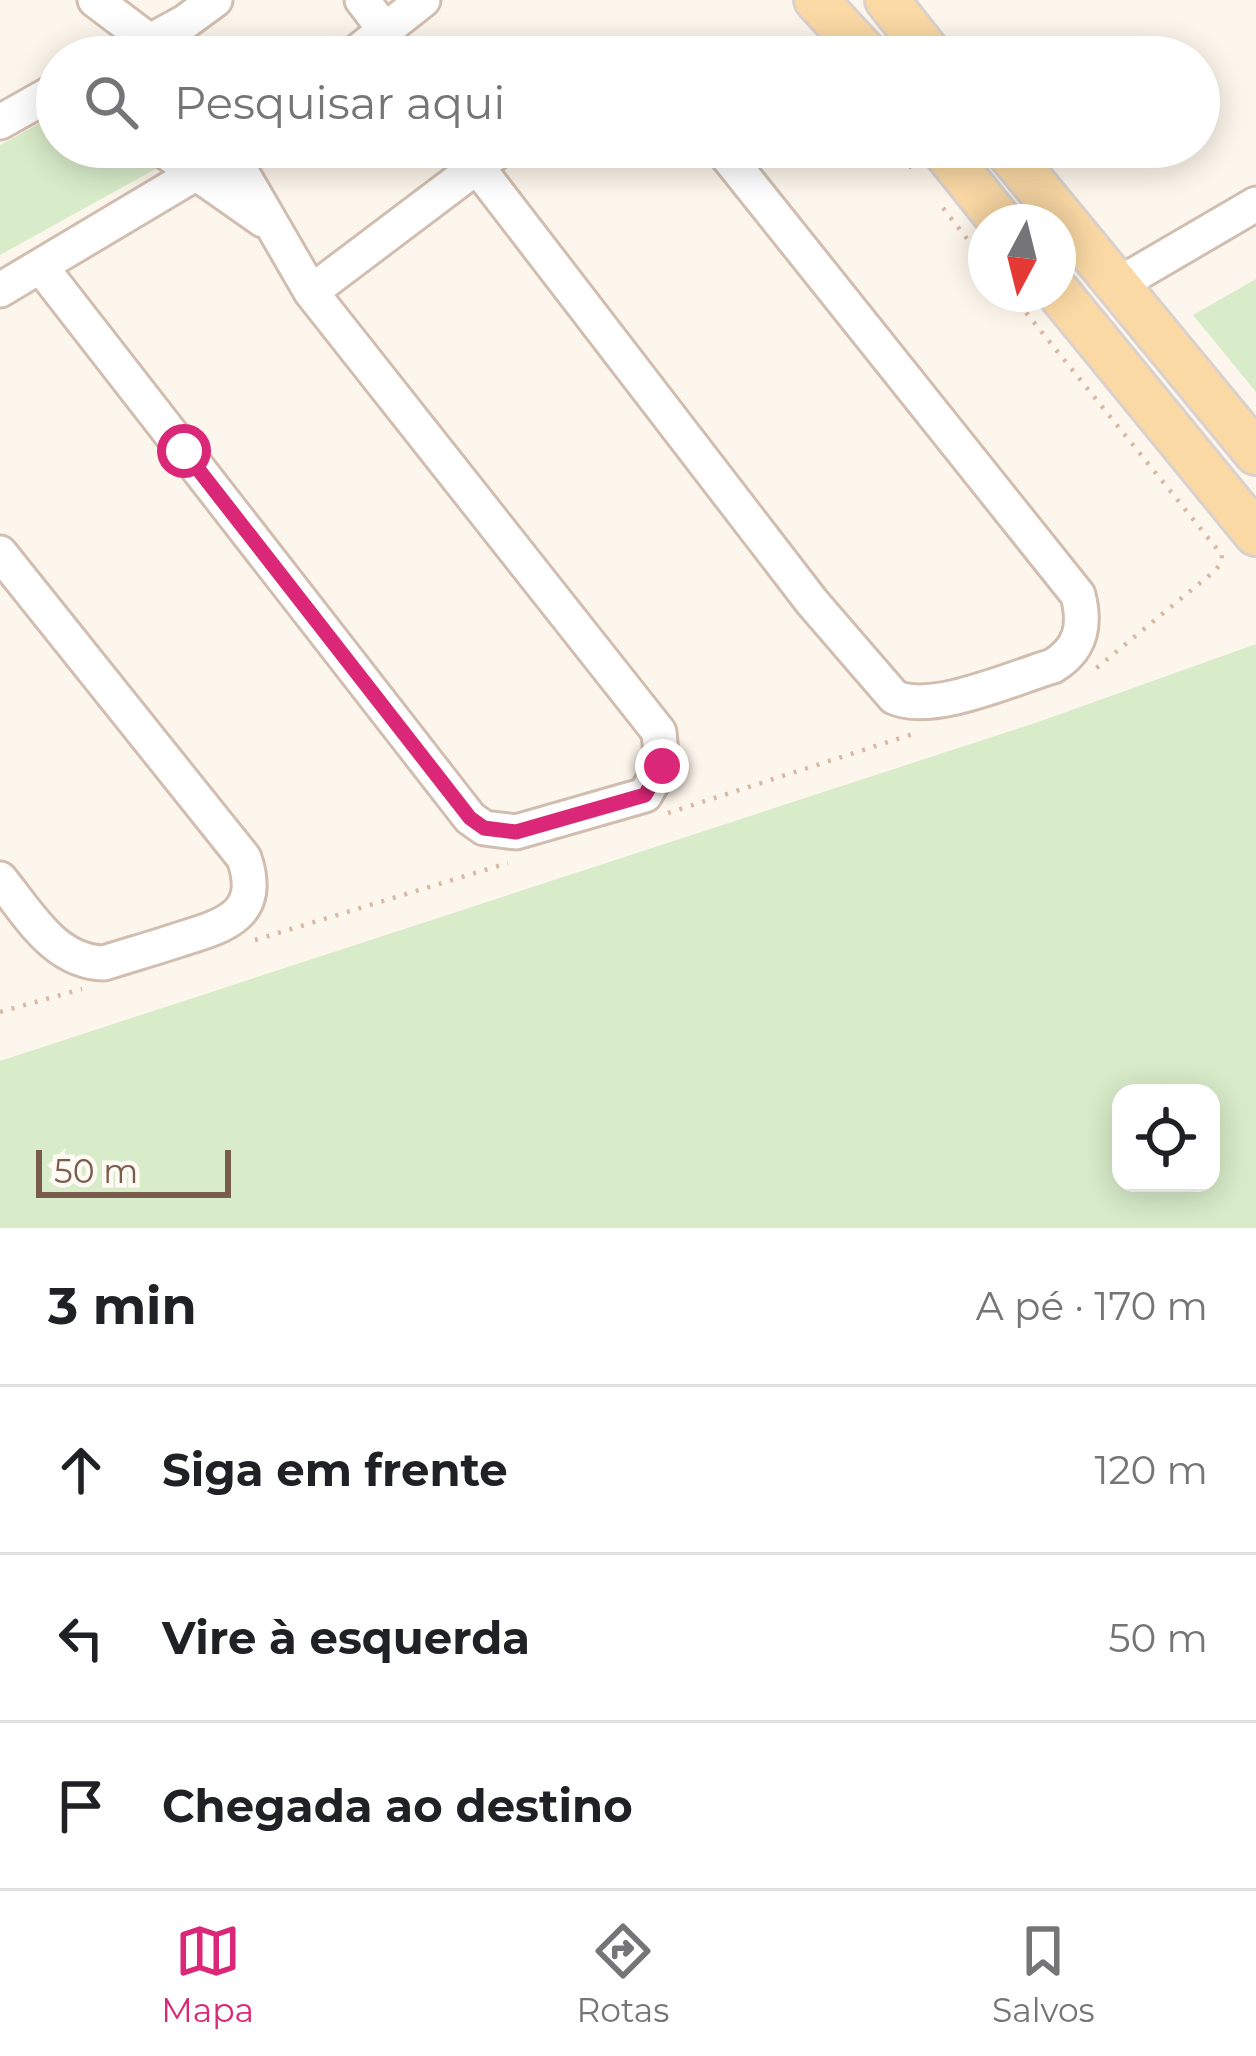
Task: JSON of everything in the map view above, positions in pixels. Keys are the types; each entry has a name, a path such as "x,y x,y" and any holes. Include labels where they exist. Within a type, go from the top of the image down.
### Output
{"main road":[{"path":"816,0 849,36"},
{"path":"887,0 915,36"},
{"path":"958,168 987,204"},
{"path":"1022,168 1256,453"},
{"path":"1074,312 1256,534"}],"street":[{"path":"164,36 214,0"},
{"path":"362,0 385,30"},
{"path":"377,36 423,0"},
{"path":"95,1 125,36"},
{"path":"0,122 36,102"},
{"path":"193,168 269,225"},
{"path":"0,290 205,168"},
{"path":"41,267 470,818 484,828 516,832 645,795 662,766 659,732 311,292 269,225 242,168"},
{"path":"311,292 477,168"},
{"path":"497,168 812,602 894,697 931,703 1067,658 1082,629 1078,595 737,168"},
{"path":"1119,284 1256,204"},
{"path":"0,553 244,858 249,888 245,903 225,926 104,962 86,962 55,946 0,879"}],"path":[{"path":"1026,312 1222,555 1221,564 1211,574 1091,673"},
{"path":"670,813 929,729"},
{"path":"243,944 513,861"},
{"path":"0,1012 88,988"}],"green space":[{"path":"36,125 36,168 157,168 0,255 0,145"},
{"path":"1256,279 1256,392 1193,315"},
{"path":"1256,644 1256,1228 0,1228 0,1061 1041,721"}],"route":[{"path":"184,451 470,818 484,828 516,832 645,795 662,766"}]}
